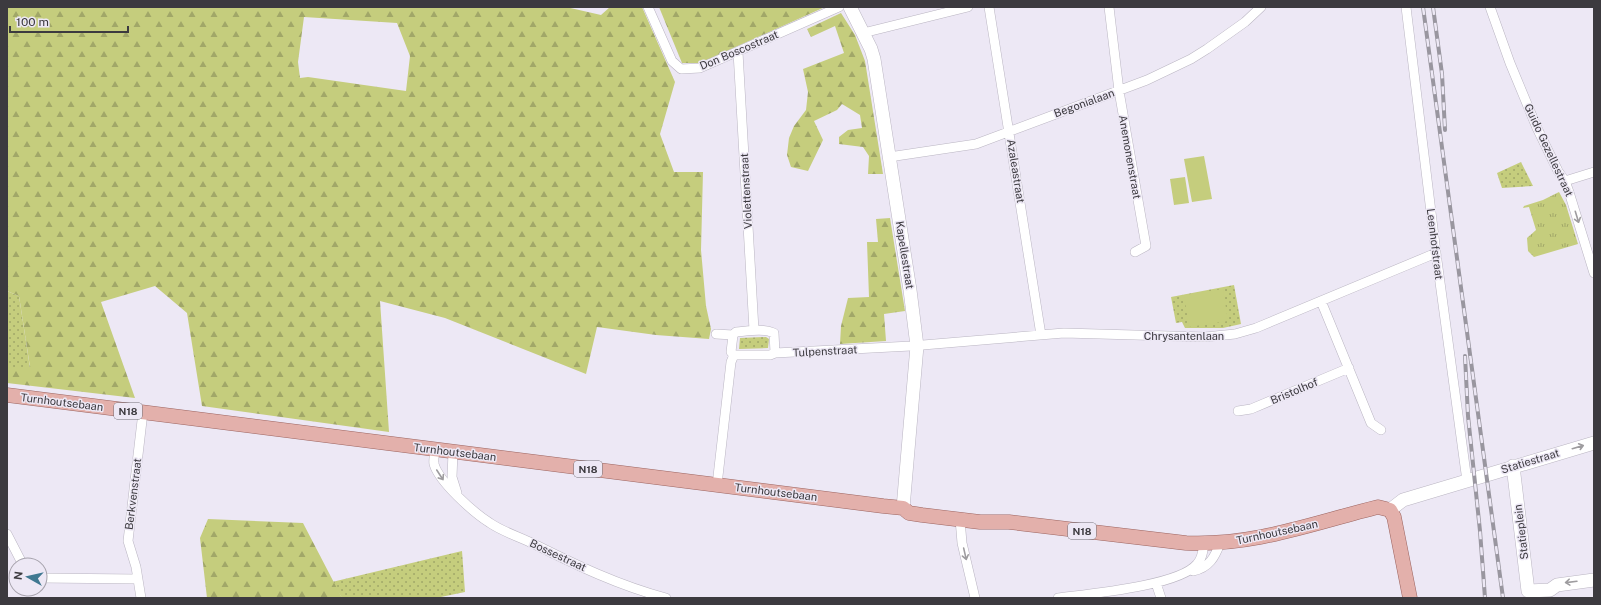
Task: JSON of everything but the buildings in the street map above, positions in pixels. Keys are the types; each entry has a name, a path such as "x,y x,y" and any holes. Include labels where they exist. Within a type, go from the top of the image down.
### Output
{"main road":[{"name":"Turnhoutsebaan","path":"7,395 903,508 913,514 980,522 1009,522 1161,541 1204,544 1243,541 1281,534 1378,507 1390,510"},
{"name":"Turnhoutsebaan","path":"903,508 907,505 913,504 970,512 1004,519 1009,522"},
{"path":"1390,510 1394,517 1410,598"}],"street":[{"name":"Don Boscostraat","path":"648,7 672,61 681,69 700,68 839,7"},
{"name":"Kapellestraat","path":"850,7 874,59 910,290 917,346 903,508"},
{"path":"863,33 968,7"},
{"name":"Azaleastraat","path":"989,7 1010,131 1041,335"},
{"name":"Anemonenstraat","path":"1109,7 1119,91 1146,246 1135,252"},
{"name":"Begonialaan","path":"889,157 976,144 1147,80 1191,59 1245,22 1261,7"},
{"name":"Leenhofstraat","path":"1406,7 1436,253 1467,481"},
{"name":"Guido Gezellestraat","path":"1490,7 1510,63 1537,128 1558,171 1565,180 1594,273"},
{"name":"Violettenstraat","path":"738,52 754,330"},
{"path":"1565,180 1594,172"},
{"name":"Chrysantenlaan","path":"917,346 1064,333 1223,337 1256,328 1436,253"},
{"path":"1321,301 1371,423 1381,430"},
{"path":"716,334 733,335 736,332 768,330 774,333 775,353"},
{"path":"717,485 731,362 734,355 732,352 733,335"},
{"name":"Tulpenstraat","path":"734,355 770,355 775,353 917,346"},
{"name":"Bristolhof","path":"1238,411 1252,409 1349,368"},
{"name":"Berkvenstraat","path":"141,598 138,578 128,541 144,412"},
{"name":"Statiestraat","path":"1467,481 1594,443"},
{"name":"Bossestraat","path":"435,449 434,464 439,474 452,491 478,515 492,524 576,565 634,588 666,598"},
{"name":"Bossestraat","path":"453,452 452,477 459,496"},
{"name":"Statieplein","path":"1513,466 1529,594"},
{"path":"1390,510 1403,500 1467,481"},
{"path":"960,519 962,543 975,598"},
{"path":"7,534 19,557"},
{"path":"1189,571 1195,571 1203,567 1214,558 1220,543"},
{"path":"1058,598 1156,583 1189,571 1198,564 1202,555 1204,544"},
{"path":"48,578 138,578"},
{"path":"1529,594 1549,594 1557,585 1594,580"},
{"path":"1156,583 1161,598"}],"green space":[{"path":"7,7 566,7 601,15 610,7 642,7 675,82 660,134 674,172 703,172 701,250 706,306 711,329 709,339 656,335 597,327 586,374 445,318 380,301 389,432 202,406 187,313 155,286 101,302 135,398 7,383 7,367 30,367 19,296 7,291","holes":["304,17 397,23 410,56 406,91 308,77 300,78 298,62"]},
{"path":"659,7 825,7 700,63 682,63"},
{"path":"841,13 855,35 865,61 883,174 868,174 869,156 863,147 839,144 839,137 848,130 862,128 860,115 842,104 837,110 814,121 823,140 808,171 791,167 787,155 789,138 794,126 806,110 808,92 803,69 844,53 835,26 811,37 807,29"},
{"path":"1204,156 1212,199 1192,202 1184,159"},
{"path":"1521,162 1533,186 1502,188 1497,173"},
{"path":"1185,177 1189,203 1174,205 1170,179"},
{"path":"1559,192 1566,205 1578,244 1534,257 1528,251 1527,238 1536,230 1529,207 1523,208 1524,206 1543,200"},
{"path":"890,218 905,311 884,314 886,341 840,344 841,326 848,298 869,297 867,242 878,242 876,219"},
{"path":"1234,285 1241,324 1223,328 1185,328 1182,322 1176,323 1171,297"},
{"path":"1223,289 1228,321 1189,327 1184,295"},
{"path":"7,291 19,296 30,368 7,367"},
{"path":"766,337 769,339 768,348 739,349 740,338"},
{"path":"208,519 303,523 342,598 207,598 200,538"},
{"path":"462,551 465,592 436,598 342,598 332,582"}],"railway":[{"path":"1423,7 1503,598"},
{"path":"1433,7 1442,74 1445,130"},
{"path":"1465,356 1468,416 1480,531 1485,598"}]}
